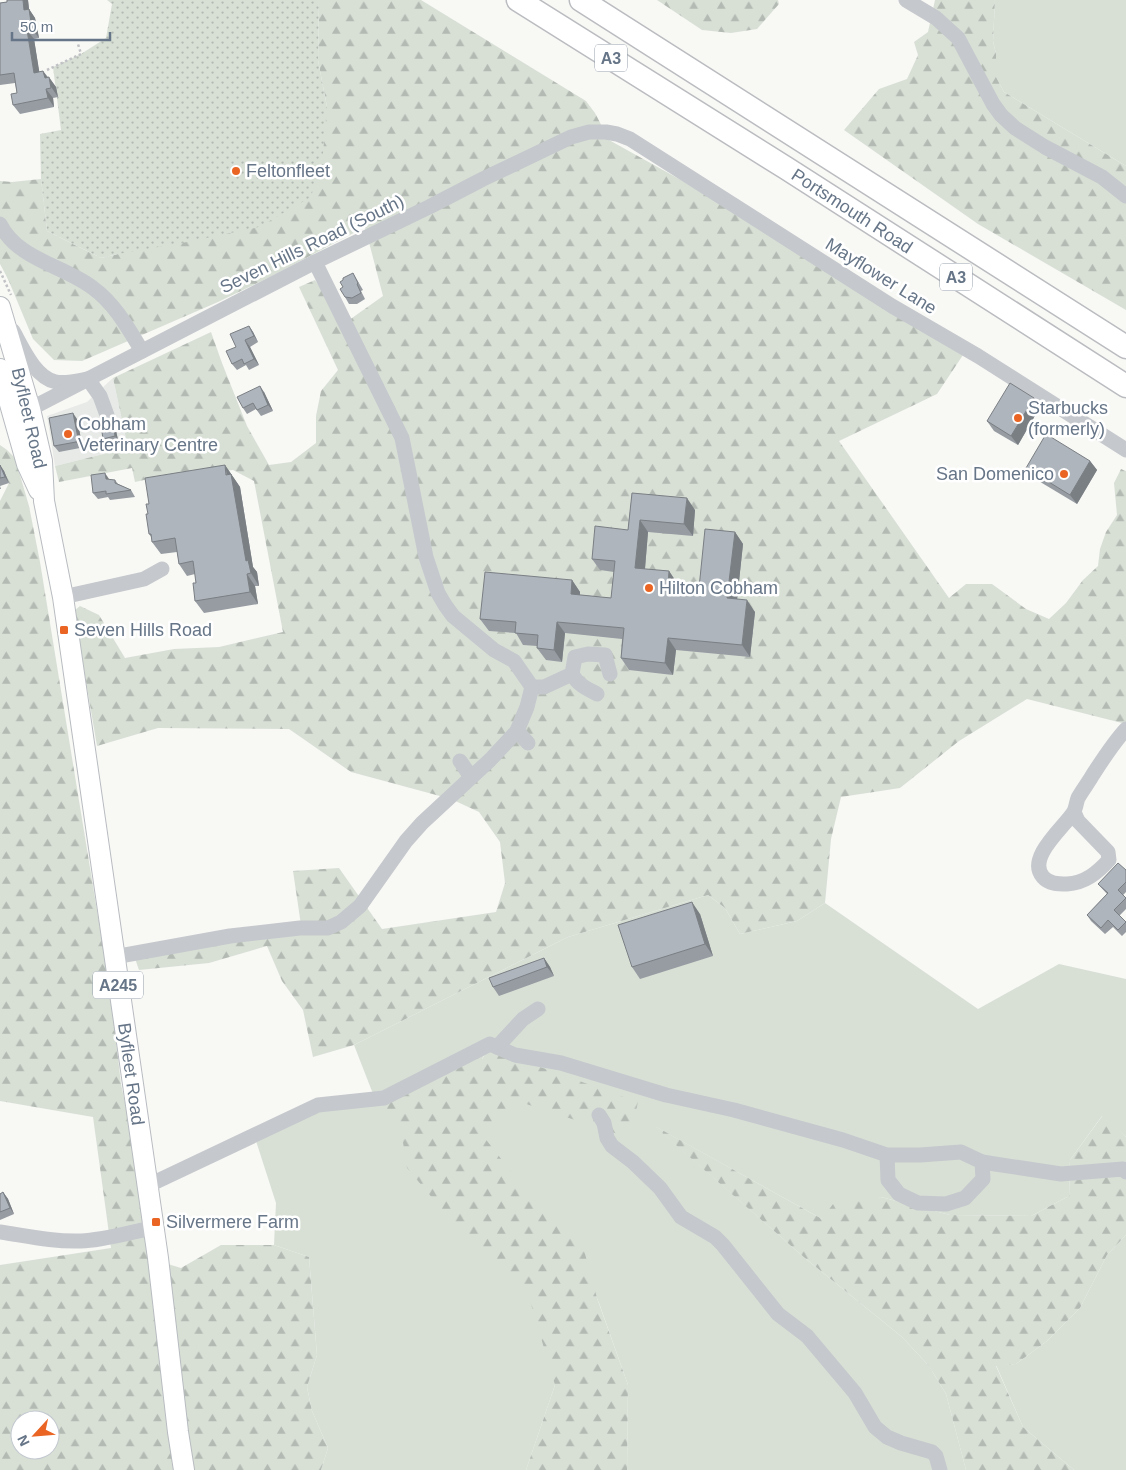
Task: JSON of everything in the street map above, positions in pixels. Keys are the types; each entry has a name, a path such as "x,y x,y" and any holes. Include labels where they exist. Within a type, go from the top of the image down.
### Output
{"highway":[{"path":"505,0 577,37"},
{"name":"A3","path":"518,0 577,37"},
{"name":"A3","path":"581,0 626,28"},
{"path":"594,0 626,28"},
{"name":"Portsmouth Road","path":"626,28 1126,347"},
{"name":"Portsmouth Road","path":"577,37 794,173 1126,386"}],"main road":[{"name":"Byfleet Road","path":"5,306 11,414"},
{"name":"Byfleet Road","path":"0,369 11,414 42,461 44,501 63,597 153,1228 184,1470"}],"street":[{"path":"906,0 936,18 958,38 993,104 1014,128 1044,147 1102,178 1126,196"},
{"name":"Seven Hills Road (South)","path":"11,414 88,379 315,262 571,137 589,132 617,134"},
{"name":"Mayflower Lane","path":"617,134 630,140 892,306 978,356 1126,450"},
{"path":"0,224 12,242 23,251 79,279 106,299 120,314 142,351"},
{"path":"114,957 230,936 300,928 328,928 341,922 360,906 406,841 422,823 490,760 517,732 527,707 532,688 514,662 494,650 453,616 438,593 426,557 402,438 315,262"},
{"path":"5,306 26,354 44,376 57,382 88,379 100,396 108,418"},
{"path":"63,597 144,579 162,569"},
{"path":"597,694 581,686 572,674 576,657 588,654 605,655 610,674"},
{"path":"532,688 544,688 572,674"},
{"path":"1074,812 1078,821 1108,852 1109,860 1101,870 1088,879 1074,884 1059,884 1047,881 1040,874 1038,865 1042,854 1052,837 1074,812 1078,799 1110,748 1126,729"},
{"path":"517,732 528,743"},
{"path":"460,761 472,777"},
{"path":"497,1047 523,1019 538,1009"},
{"path":"147,1186 318,1105 384,1098 490,1044 514,1055 561,1062 666,1095 734,1110 843,1140 887,1155 961,1152 982,1162 1061,1174 1123,1169 1126,1172"},
{"path":"599,1115 604,1123 607,1138 612,1146 633,1162 660,1188 681,1217 715,1237 723,1245 778,1314 807,1336 839,1374 855,1394 875,1427 887,1437 932,1452 936,1456 940,1470"},
{"path":"887,1155 888,1180 899,1194 918,1203 946,1204 965,1198 983,1179 982,1162"},
{"path":"0,1232 50,1240 82,1241 153,1228"}],"path":[{"path":"47,70 80,54 78,44"},
{"path":"0,271 5,306"}],"shaded area":[{"path":"113,378 128,448 55,466 47,416 87,402"}],"green space":[{"path":"107,0 319,0 318,60 327,107 323,153 311,197 259,227 101,258 47,231 41,179 40,134 61,130 53,67 81,54 106,38 112,4"},
{"path":"319,0 421,0 586,101 595,113 609,140 681,180 963,355 937,394 839,441 949,598 966,584 992,584 1026,609 1049,619 1066,603 1083,580 1098,566 1100,549 1106,532 1117,515 1114,483 1121,469 1126,471 1126,724 1027,699 959,741 900,788 841,797 831,839 825,903 797,921 740,934 725,908 708,895 568,937 354,1045 313,1057 303,1010 282,981 267,946 209,963 139,970 132,950 301,925 293,871 339,868 382,929 496,912 505,883 500,842 479,812 451,799 351,772 289,729 158,728 97,746 74,611 80,606 99,615 125,658 174,649 219,647 283,632 254,481 233,470 153,478 135,482 132,468 59,482 55,466 128,448 113,378 211,332 247,426 269,465 291,462 316,443 316,416 321,391 338,370 299,287 315,280 345,323 383,296 365,227 218,302 82,361 54,360 33,339 0,264 0,181 12,182 41,179 47,231 101,258 118,254 327,107 318,60"},
{"path":"657,0 778,0 779,4 757,29 731,33 702,30"},
{"path":"935,0 995,0 993,41 996,54 996,77 1004,92 1126,166 1126,310 978,224 844,130 879,89 907,79 918,55 914,42 928,32"},
{"path":"995,0 1126,0 1126,166 1004,92 996,77 996,54 993,41"},
{"path":"0,445 15,458 29,506 40,562 110,990 121,1084 158,1261 181,1268 221,1245 274,1245 309,1257 317,1355 307,1387 312,1411 328,1448 321,1470 0,1470 0,1265 111,1248 93,1117 0,1101 0,501 9,483 0,469"},
{"path":"708,895 725,908 740,934 797,921 825,903 978,1009 1059,964 1126,979 1126,1137 1102,1116 1070,1160 1069,1196 1031,1216 950,1215 881,1197 822,1219 656,1127 806,1259 902,1337 929,1366 946,1394 966,1470 627,1470 628,1385 599,1303 576,1250 456,1133 474,1077 489,1045 384,1098 536,1296 547,1339 555,1385 526,1470 321,1470 328,1448 312,1411 307,1387 317,1355 309,1257 274,1245 276,1203 256,1141 318,1105 375,1099 354,1045 568,937"},
{"path":"490,1044 482,1059 498,1052 638,1102 630,1138 520,1102 480,1132 520,1183 584,1250 597,1298 628,1385 627,1470 526,1470 555,1385 530,1301 472,1245 407,1168 402,1136 389,1115 384,1098"},
{"path":"1103,1115 1126,1137 1126,1235 1107,1255 1080,1308 1047,1341 1016,1364 996,1366 1023,1427 1074,1470 966,1470 946,1394 929,1366 902,1337 806,1259 653,1125 822,1219 833,1204 881,1197 950,1215 1031,1216 1069,1196 1070,1160"},
{"path":"1126,1235 1126,1470 1074,1470 1023,1427 996,1365 1016,1364 1047,1341 1080,1308 1107,1255"}],"building":[{"path":"7,0 23,0 24,10 29,9 32,29 27,30 34,73 43,71 45,78 49,77 51,88 46,89 48,98 13,105 11,94 17,93 14,73 0,75 0,3 7,2"},
{"path":"353,273 361,293 352,298 345,297 340,289 343,287 340,282 343,278"},
{"path":"249,326 254,336 245,340 254,359 244,364 242,359 232,364 226,351 236,347 230,334"},
{"path":"1010,383 1034,398 1011,436 987,421"},
{"path":"260,386 268,405 257,410 253,403 243,408 237,397"},
{"name":"Cobham Veterinary Centre","path":"73,413 78,438 76,442 54,446 49,418"},
{"path":"113,423 115,436 103,439 101,425"},
{"name":"San Domenico","path":"1046,434 1090,461 1070,495 1026,468"},
{"path":"0,465 5,477 0,478"},
{"path":"225,465 226,475 231,474 246,561 248,560 251,573 247,574 250,592 195,601 193,583 196,583 193,561 179,564 175,538 152,542 146,514 148,514 146,504 149,504 145,478"},
{"path":"105,473 106,479 115,480 115,483 131,490 106,494 106,491 93,493 91,475"},
{"name":"Hilton Cobham","path":"632,493 687,498 684,524 640,520 635,568 669,571 668,585 699,588 705,529 735,532 727,598 747,600 742,645 668,638 665,663 621,658 624,628 557,622 554,650 537,648 538,635 515,633 516,622 480,619 485,572 572,580 571,594 611,598 615,561 592,559 595,526 628,530"},
{"path":"1118,863 1126,870 1126,882 1118,890 1126,898 1114,910 1126,922 1118,930 1108,920 1101,928 1087,915 1108,893 1098,884"},
{"path":"692,902 705,944 632,967 618,925"},
{"path":"544,958 547,967 493,987 489,978"},
{"path":"3,1192 10,1208 0,1212 0,1194"}],"place":[{"name":"Feltonfleet","path":"236,171"},
{"name":"Starbucks (formerly)","path":"1018,418"},
{"name":"Cobham Veterinary Centre","path":"68,434"},
{"name":"San Domenico","path":"1064,474"},
{"name":"Hilton Cobham","path":"649,588"},
{"name":"Seven Hills Road","path":"64,630"},
{"name":"Silvermere Farm","path":"156,1222"}]}
